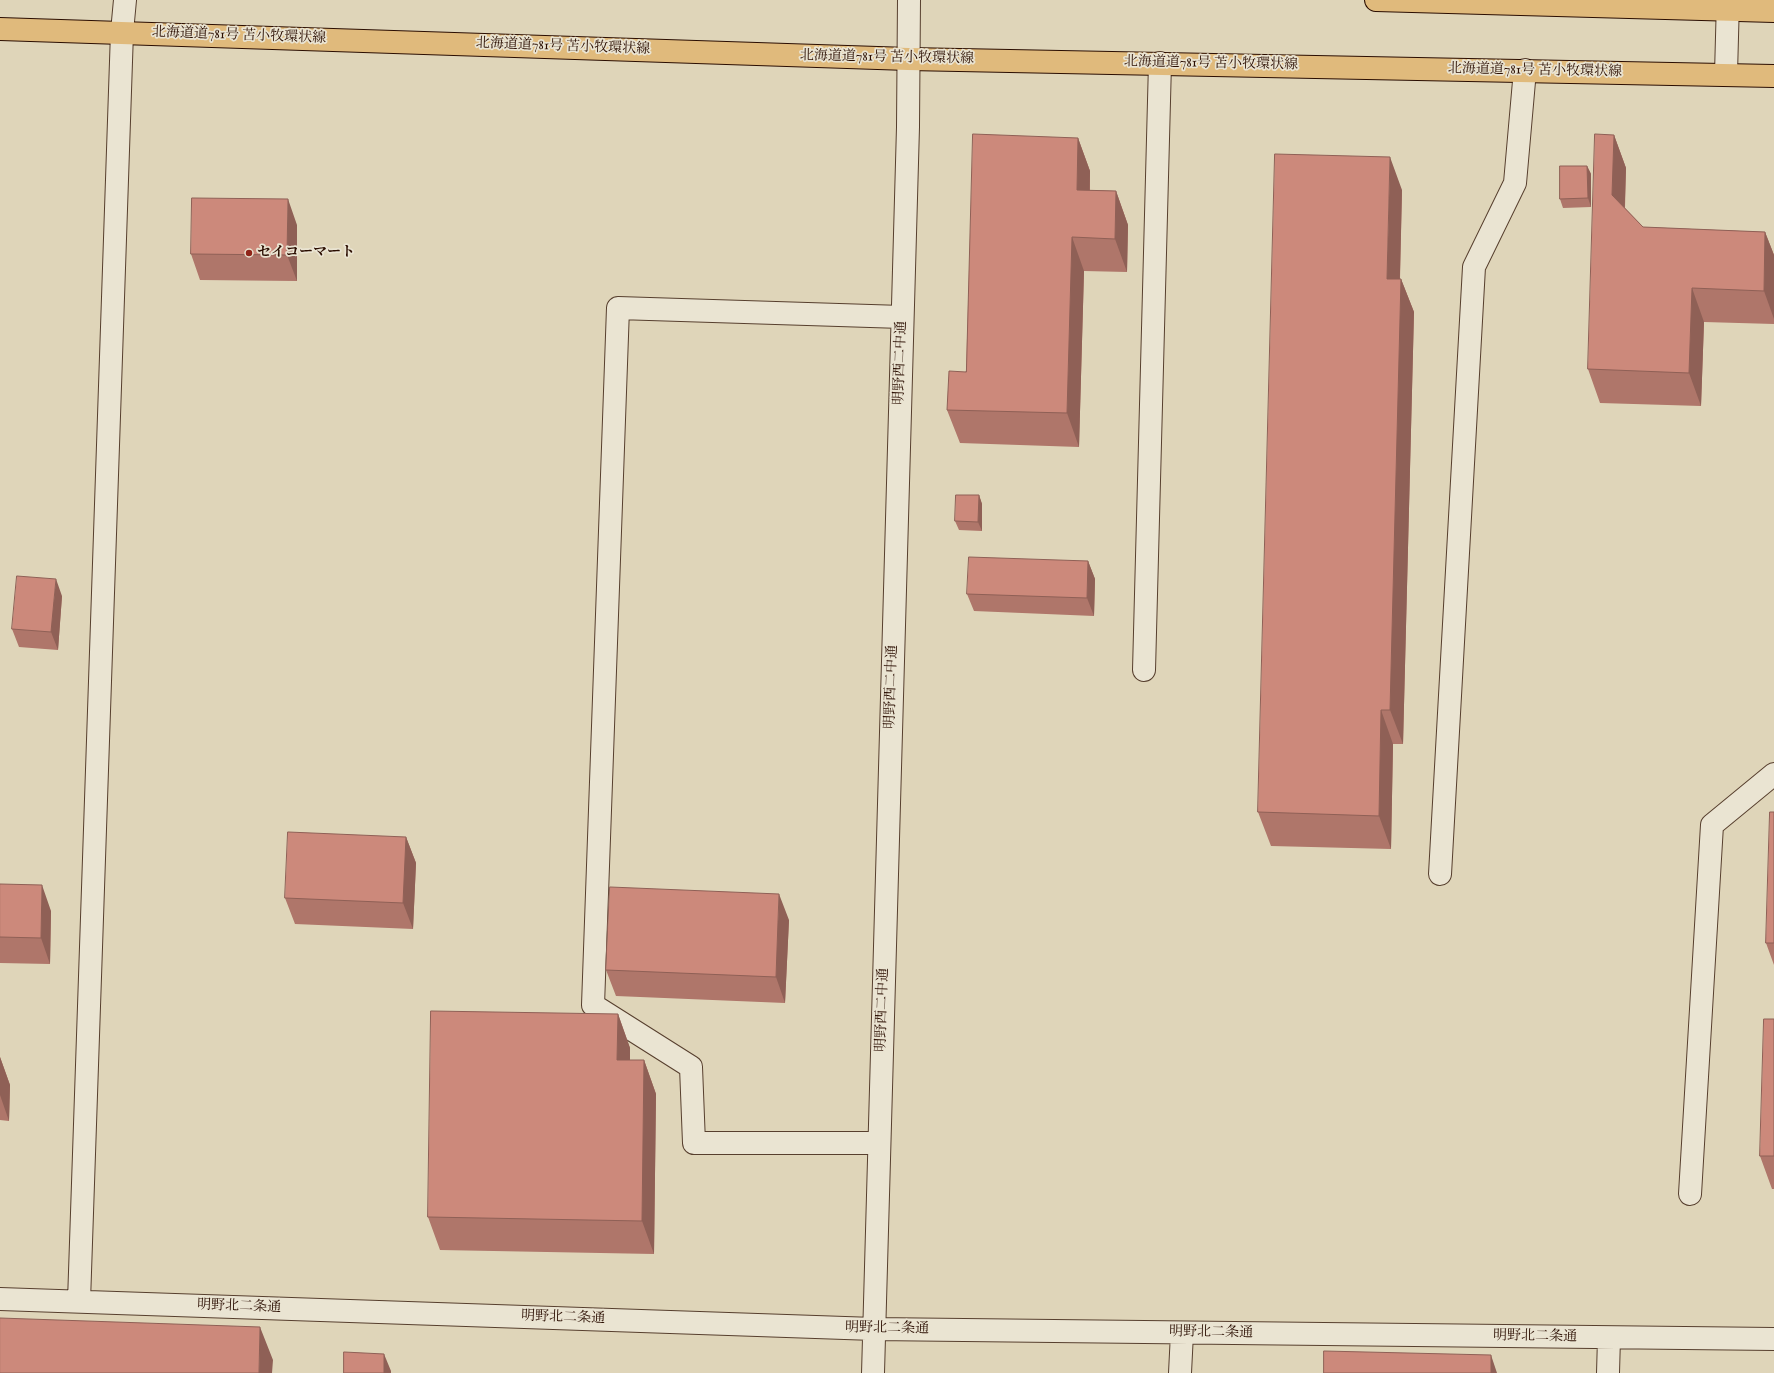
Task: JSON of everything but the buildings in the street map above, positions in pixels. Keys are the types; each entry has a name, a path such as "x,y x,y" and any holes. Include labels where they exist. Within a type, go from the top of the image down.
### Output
{"main road":[{"path":"1376,0 1728,5 1774,11"},
{"name":"北海道道781号 苫小牧環状線","path":"0,29 908,59 1774,76"}],"street":[{"path":"79,1302 122,32 125,0"},
{"name":"明野西二中通","path":"873,1373 902,317 909,0"},
{"path":"1726,74 1728,5"},
{"path":"1144,670 1160,64"},
{"path":"1440,874 1474,267 1515,183 1525,70"},
{"path":"879,1143 694,1143 691,1067 593,1005 618,308 902,317"},
{"path":"1690,1194 1712,825 1774,774"},
{"name":"明野北二条通","path":"0,1300 874,1329 1774,1340"},
{"path":"1180,1373 1182,1333"},
{"path":"1608,1373 1609,1338"}],"place":[{"name":"セイコーマート","path":"249,253"}]}
